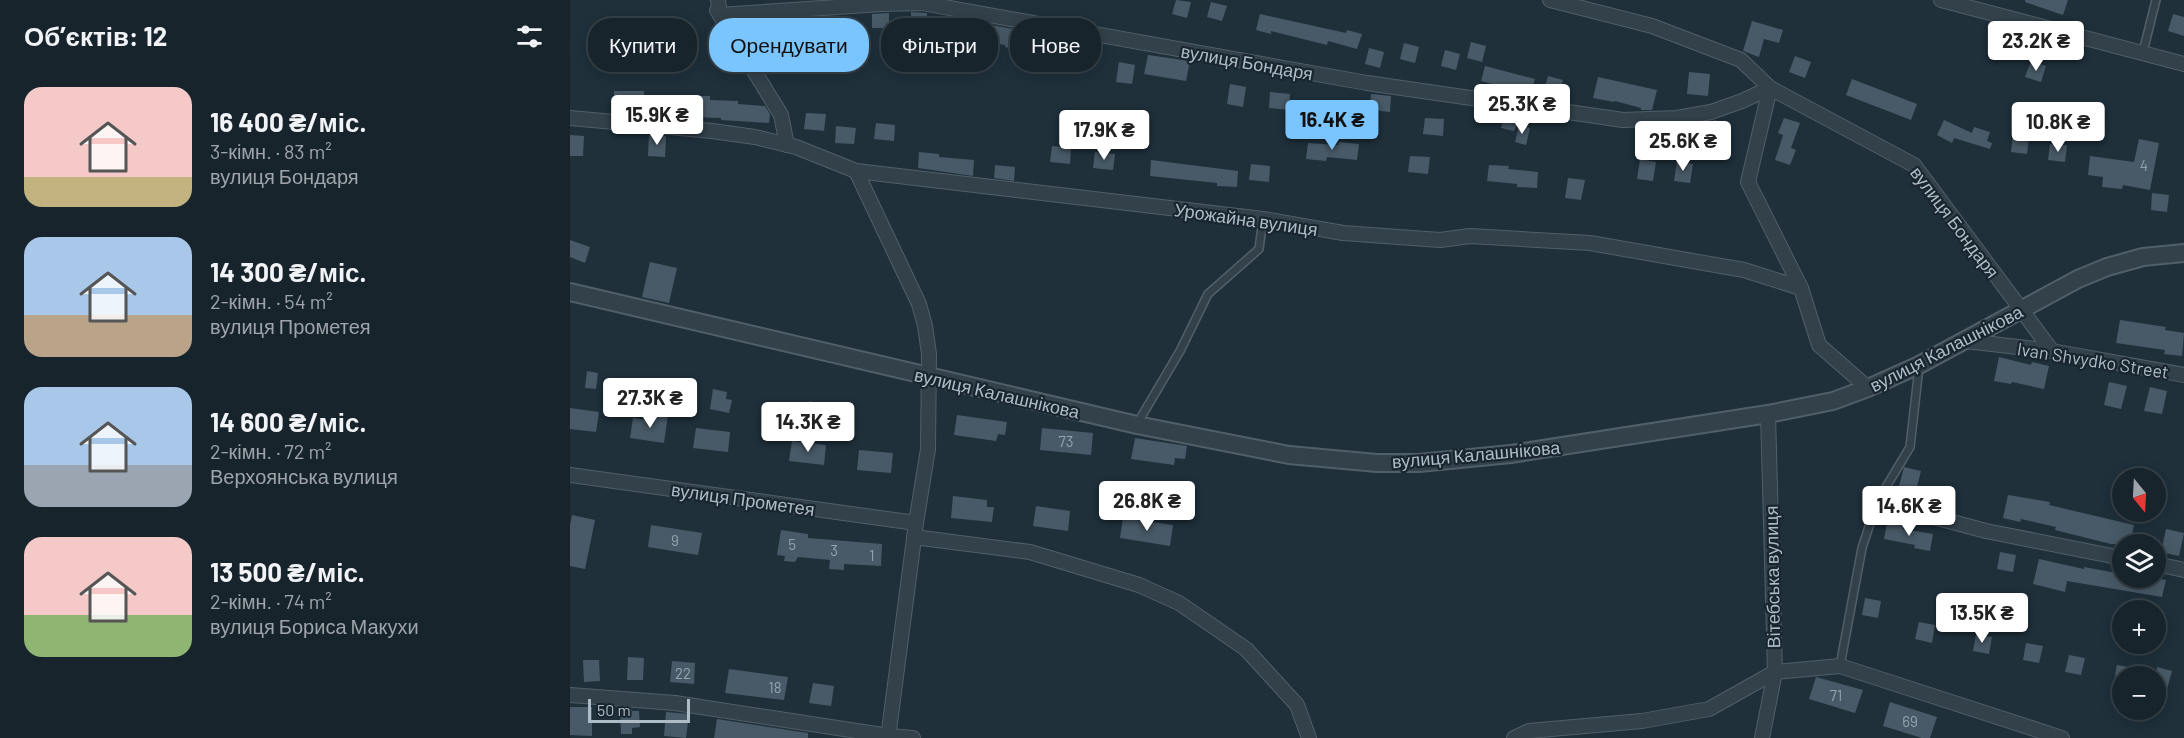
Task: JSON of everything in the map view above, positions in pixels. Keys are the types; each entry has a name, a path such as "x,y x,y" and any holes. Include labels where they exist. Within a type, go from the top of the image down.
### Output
{"street":[{"path":"710,0 781,115 787,145"},
{"path":"718,0 720,15"},
{"name":"вулиця Бондаря","path":"1550,0 1652,26 1741,60 1770,88 1914,165 2052,351"},
{"path":"1941,0 2184,64"},
{"name":"вулиця Бондаря","path":"720,15 922,3 1367,83 1623,120 1677,118 1711,112 1770,88"},
{"path":"1770,88 1748,182 1801,288 1819,345 1868,388"},
{"name":"Урожайна вулиця","path":"570,118 755,137 787,145 856,171 1263,219 1343,233 1430,240 1470,236 1590,243 1744,270 1801,288"},
{"path":"856,171 919,304 929,354 928,449 914,537 889,737"},
{"name":"вулиця Калашнікова","path":"570,292 928,377 1137,424 1289,455 1377,463 1419,463 1511,454 1768,414 1824,403 1868,388 1919,365 2078,279 2107,267 2143,258 2184,253"},
{"name":"Ivan Shvydko Street","path":"1966,341 2052,351 2184,375"},
{"name":"Вітебська вулиця","path":"1762,738 1775,672 1768,414"},
{"name":"вулиця Прометея","path":"570,475 916,523"},
{"path":"1877,502 1986,531 2112,556"},
{"path":"914,537 1030,552 1139,585 1179,603 1246,649 1297,705 1309,738"},
{"path":"2166,566 2184,570"},
{"path":"1514,738 1529,731 1642,721 1709,709 1775,672 1840,666 2062,738"},
{"path":"570,695 675,703 889,737 913,738"}],"lane":[{"path":"2143,52 2156,0"},
{"path":"1137,424 1180,351 1208,294 1259,249 1263,219"},
{"path":"1840,666 1862,548 1877,502 1910,447 1919,365"}],"building":[{"path":"1176,0 1191,2 1187,18 1172,14"},
{"path":"2025,0 2068,0 2063,15 2025,2"},
{"path":"1211,2 1227,6 1222,21 1207,17"},
{"path":"911,12 927,13 927,17 944,18 911,18"},
{"path":"889,13 889,18 881,18 881,28 872,28 872,14"},
{"path":"1260,14 1346,33 1347,30 1362,34 1357,49 1328,41 1327,45 1271,31 1271,34 1256,30"},
{"path":"2173,14 2184,17 2184,36 2168,31"},
{"path":"837,16 837,18 810,18"},
{"path":"1752,21 1783,30 1779,43 1764,39 1759,57 1743,51"},
{"path":"998,26 1010,28 1010,48 998,44"},
{"path":"1471,42 1486,46 1482,62 1467,58"},
{"path":"1404,43 1419,47 1415,63 1400,59"},
{"path":"1369,48 1384,52 1380,68 1365,64"},
{"path":"1445,50 1460,54 1456,70 1441,66"},
{"path":"1148,55 1190,61 1186,81 1144,74"},
{"path":"1795,56 1811,62 1805,78 1789,72"},
{"path":"2031,61 2046,66 2041,82 2025,77"},
{"path":"1119,62 1135,65 1132,84 1116,82"},
{"path":"1485,66 1535,79 1530,94 1481,81"},
{"path":"1689,72 1710,74 1708,96 1687,94"},
{"path":"1548,76 1563,80 1559,95 1544,91"},
{"path":"1598,77 1657,90 1652,110 1641,110 1641,108 1615,101 1593,98"},
{"path":"1852,79 1917,104 1911,120 1846,95"},
{"path":"1230,84 1246,87 1243,107 1227,104"},
{"path":"614,91 644,91 644,96 689,99 689,96 710,96 710,100 738,101 738,104 765,106 770,114 769,123 688,117 660,113 660,110 627,110 627,103 614,103"},
{"path":"1270,92 1290,94 1289,110 1269,108"},
{"path":"1371,94 1391,96 1390,112 1370,110"},
{"path":"1335,101 1355,103 1353,119 1333,117"},
{"path":"806,113 826,114 824,131 804,129"},
{"path":"1505,113 1521,117 1514,131 1501,128"},
{"path":"1425,118 1444,119 1443,136 1423,134"},
{"path":"1784,118 1800,123 1791,148 1796,150 1790,165 1775,160 1783,135 1778,133"},
{"path":"1716,120 1719,136 1700,141 1696,125"},
{"path":"1944,120 1972,133 1974,127 1990,132 1987,141 1992,143 1990,149 1954,138 1952,143 1937,135"},
{"path":"876,123 895,125 894,141 874,139"},
{"path":"1519,125 1530,128 1526,145 1515,142"},
{"path":"836,126 856,128 854,144 835,143"},
{"path":"1638,128 1654,129 1651,149 1635,146"},
{"path":"570,135 584,136 583,156 570,156"},
{"path":"649,135 666,136 665,157 648,156"},
{"path":"2013,135 2029,137 2027,154 2011,152"},
{"path":"2139,139 2159,143 2150,190 2123,185 2122,189 2102,187 2103,177 2088,175 2090,156 2134,162"},
{"path":"1339,142 1359,144 1357,160 1327,157 1326,161 1306,159 1308,143 1338,145"},
{"path":"2050,144 2067,145 2065,162 2048,160"},
{"path":"1052,146 1071,148 1070,164 1050,162"},
{"path":"919,152 939,154 939,157 974,160 973,176 918,168"},
{"path":"1095,152 1115,154 1113,170 1093,168"},
{"path":"1410,156 1430,157 1428,174 1408,172"},
{"path":"1640,159 1656,162 1653,181 1637,179"},
{"path":"1151,160 1238,171 1237,187 1150,176"},
{"path":"1677,161 1693,164 1690,183 1674,181"},
{"path":"1251,164 1270,166 1269,182 1249,180"},
{"path":"995,165 1015,167 1014,181 994,178"},
{"path":"1489,165 1509,166 1508,169 1538,172 1537,188 1487,181"},
{"path":"1568,178 1585,180 1581,200 1565,198"},
{"path":"2152,193 2169,195 2167,212 2151,210"},
{"path":"570,240 590,247 585,263 570,257"},
{"path":"650,262 677,268 669,303 642,297"},
{"path":"2120,320 2166,327 2165,330 2184,333 2182,356 2164,354 2165,350 2116,343"},
{"path":"1999,357 2031,365 2032,362 2049,366 2044,389 2012,382 2011,384 1994,381"},
{"path":"587,371 598,373 596,389 585,388"},
{"path":"2109,382 2127,386 2121,409 2104,405"},
{"path":"643,385 665,389 663,400 641,397"},
{"path":"2150,387 2167,391 2162,414 2144,411"},
{"path":"713,389 727,392 726,399 732,400 729,413 710,409"},
{"path":"809,401 831,405 828,422 800,417 802,407 808,408"},
{"path":"570,408 599,412 596,432 570,429"},
{"path":"655,412 668,414 664,443 630,438 633,418 654,421"},
{"path":"957,415 1007,422 1005,435 998,434 996,441 954,435"},
{"path":"696,428 730,432 728,452 693,448"},
{"path":"1042,428 1093,433 1091,455 1040,450"},
{"path":"1135,438 1187,446 1185,459 1175,458 1174,465 1131,459"},
{"path":"792,441 826,445 824,465 789,461"},
{"path":"859,450 893,453 891,473 857,470"},
{"path":"1904,467 1921,471 1915,494 1898,490"},
{"path":"2008,495 2050,502 2049,505 2112,520 2112,522 2134,525 2132,534 2112,534 2111,544 2055,530 2056,527 2021,519 2020,522 2003,518"},
{"path":"953,496 987,500 987,507 994,507 992,522 951,518"},
{"path":"1036,506 1070,511 1068,531 1033,526"},
{"path":"572,515 595,520 585,569 570,566"},
{"path":"1123,518 1173,525 1170,546 1120,538"},
{"path":"1887,523 1903,525 1903,529 1933,534 1930,551 1914,548 1915,545 1884,539"},
{"path":"651,525 702,533 698,555 648,547"},
{"path":"2166,529 2184,533 2179,556 2166,553"},
{"path":"781,530 808,534 808,538 882,544 881,566 844,564 844,570 829,569 830,560 798,557 795,562 784,561 785,556 777,555"},
{"path":"2000,552 2016,555 2013,572 1997,569"},
{"path":"2039,559 2084,569 2084,567 2112,572 2112,588 2164,588 2162,597 2067,581 2065,592 2033,584"},
{"path":"1865,598 1881,601 1878,618 1862,615"},
{"path":"1919,622 1935,625 1932,643 1915,639"},
{"path":"1976,634 1992,637 1989,654 1973,651"},
{"path":"2026,643 2043,646 2039,663 2023,660"},
{"path":"2069,655 2085,658 2081,675 2065,672"},
{"path":"628,657 644,658 643,680 627,680"},
{"path":"583,660 599,660 600,681 584,682"},
{"path":"672,661 695,663 694,684 670,682"},
{"path":"729,669 788,677 784,700 725,693"},
{"path":"2166,669 2172,671 2166,693"},
{"path":"1816,677 1863,690 1855,713 1809,699"},
{"path":"813,683 834,686 831,706 809,703"},
{"path":"1890,702 1937,717 1930,738 1922,738 1883,726"},
{"path":"570,707 592,707 592,736 570,735"},
{"path":"620,708 639,711 640,727 632,728 632,734 621,734"},
{"path":"666,712 689,714 686,738 664,736"},
{"path":"717,719 808,733 808,738 714,738"}]}
